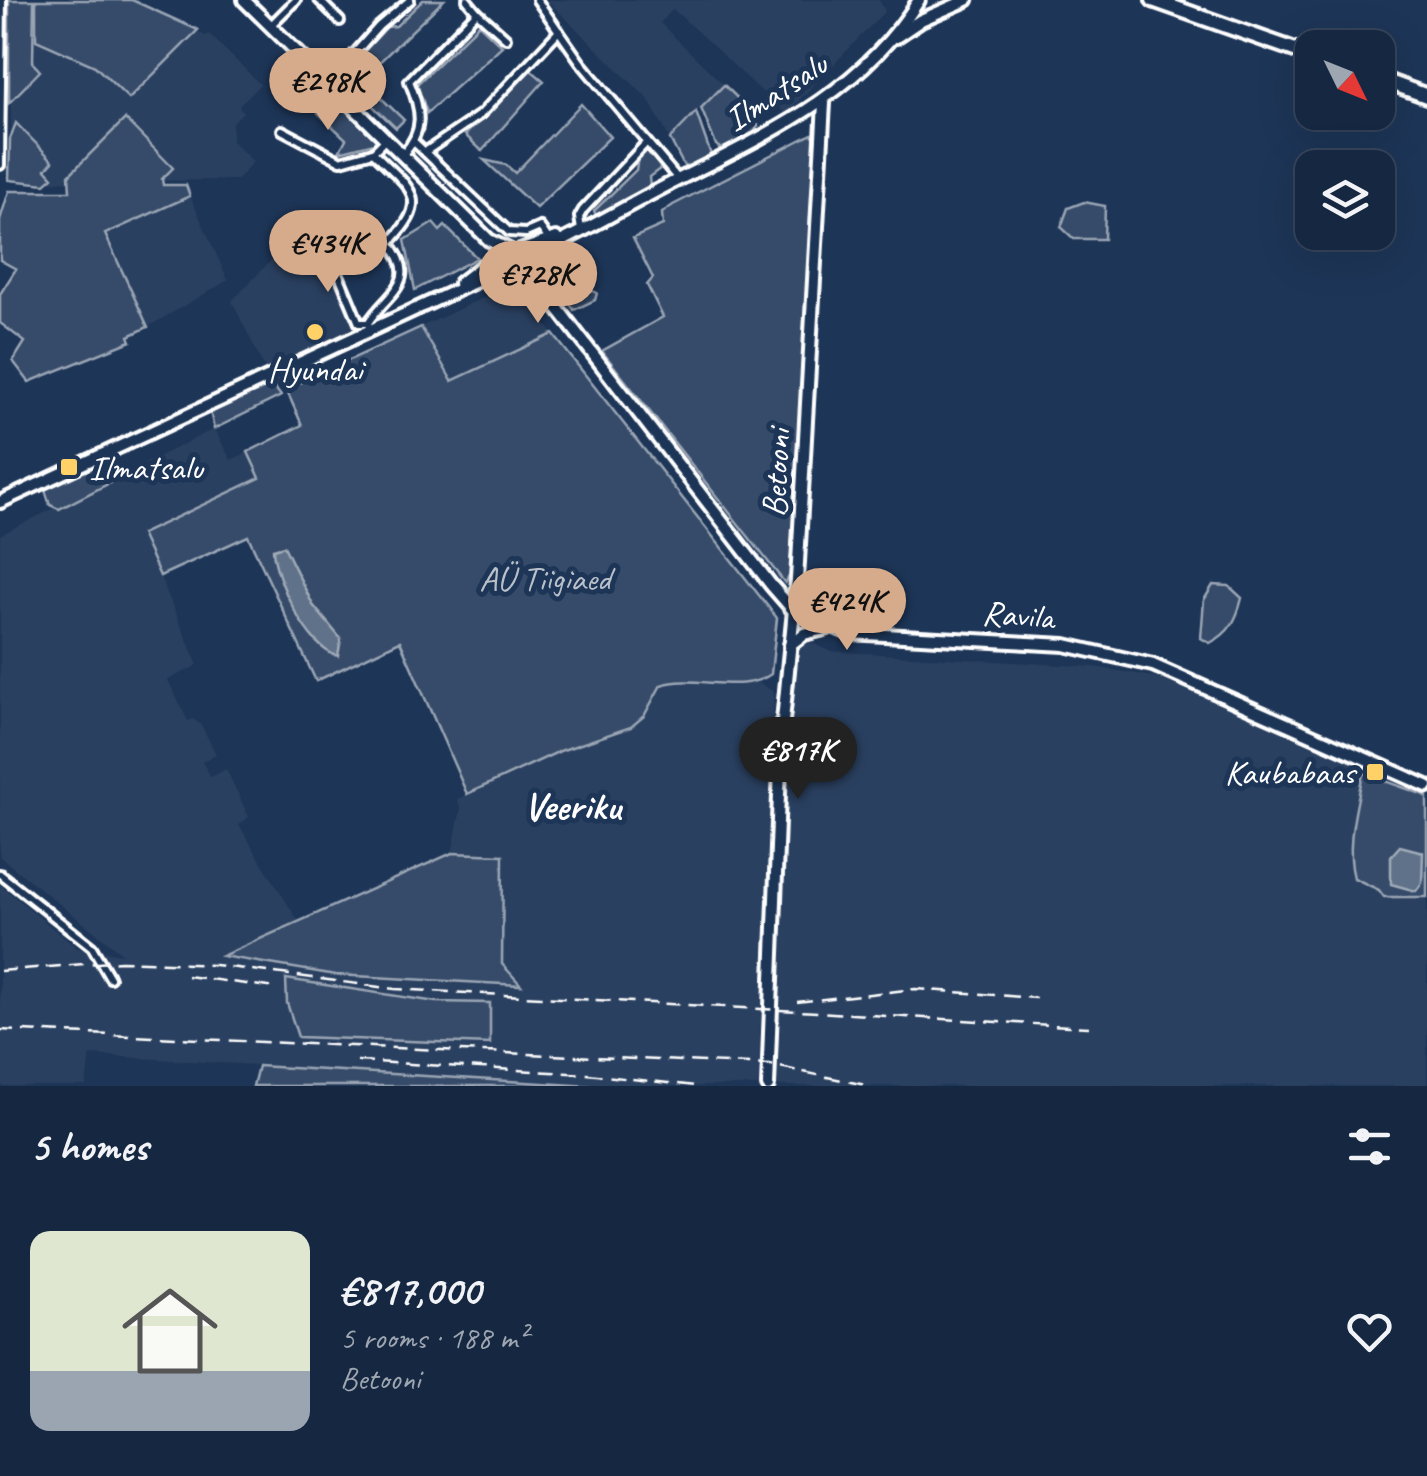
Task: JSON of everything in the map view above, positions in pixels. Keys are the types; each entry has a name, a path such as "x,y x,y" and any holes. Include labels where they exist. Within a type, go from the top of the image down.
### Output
{"highway":[{"path":"1153,0 1295,50"},
{"path":"1395,84 1427,96"}],"street":[{"path":"0,166 2,0"},
{"name":"Ravila","path":"244,0 505,255 587,351 792,609 828,628 861,634 1065,645 1153,664 1427,786"},
{"path":"271,25 296,0"},
{"path":"319,0 340,21"},
{"path":"329,82 380,26 410,0"},
{"path":"466,0 506,38"},
{"path":"537,0 678,180"},
{"name":"Ilmatsalu","path":"887,43 919,0"},
{"name":"Ilmatsalu","path":"505,255 581,230 824,103 887,43 921,20 967,0"},
{"path":"403,154 414,142 421,108 409,81 478,12"},
{"path":"425,152 481,114 559,31"},
{"name":"Betooni","path":"768,1086 778,801 798,561 824,103"},
{"path":"282,130 341,160 373,152 387,138"},
{"path":"414,142 515,234 540,227 550,241"},
{"path":"581,230 578,217 583,210 647,142"},
{"path":"328,232 329,250 359,322 369,327 397,292 402,265 389,243 411,221 414,201 410,188 373,152"},
{"path":"422,172 433,161"},
{"path":"485,235 493,217"},
{"name":"Ilmatsalu","path":"439,298 505,255 581,230"},
{"path":"504,272 505,255"},
{"path":"504,272 505,255"},
{"name":"Ravila","path":"504,272 532,287 587,351"},
{"name":"Ilmatsalu","path":"0,502 369,327 504,272"},
{"path":"789,645 804,634 828,628"},
{"path":"0,874 92,947 110,978"}],"shaded area":[{"path":"9,0 132,0 206,36 209,34 260,84 239,106 243,112 232,123 232,141 253,162 237,180 12,182"},
{"path":"547,0 879,0 885,11 786,114 673,9 660,23 724,85 670,139 648,99"},
{"path":"190,196 228,280 148,327 105,234"},
{"path":"318,231 358,328 265,369 232,301 286,245"},
{"path":"506,287 516,288 553,334 451,382 421,327"},
{"path":"214,429 231,460 248,452 261,478 142,535 198,665 168,680 188,721 193,719 201,725 216,754 202,762 211,777 226,769 249,817 239,825 300,924 224,956 520,984 502,964 503,856 452,853 461,808 457,799 560,751 631,727 644,716 661,685 680,679 759,683 774,692 758,1086 598,1086 90,1055 86,1086 0,1086 0,885 77,948 123,954 0,857 0,535","holes":["287,979 436,1002 489,1003 299,1037 287,1003"]},
{"path":"284,546 313,605 341,639 338,656 315,641 286,594 273,549"},
{"path":"806,640 829,651 1095,667 1160,678 1364,769 1351,864 1385,897 1427,897 1427,1086 775,1086 784,771 795,653"},
{"path":"1400,846 1423,852 1422,883 1416,891 1391,884 1391,856"}],"green space":[{"path":"9,0 34,0 33,63 40,71 9,103"},
{"path":"36,0 132,0 198,30 129,99 95,66 36,40"},
{"path":"423,0 444,0 372,69 381,79 372,89 404,120 396,128 341,76 387,27 396,26"},
{"path":"479,24 502,46 427,113 417,84"},
{"path":"290,56 378,142 339,152 346,139 318,113 323,107 296,82 286,91 271,78"},
{"path":"531,70 544,81 482,151 465,135"},
{"path":"724,85 753,113 758,125 751,138 725,152 716,145 701,108"},
{"path":"581,104 610,137 536,208 484,160 506,165 515,173"},
{"path":"696,112 711,155 686,170 670,139"},
{"path":"125,119 173,168 162,179 163,185 186,185 190,196 105,234 148,327 129,336 131,341 29,382 13,361 25,342 0,323 0,294 16,269 0,260 0,220 9,191 70,191 69,175"},
{"path":"16,123 53,161 46,169 53,177 45,184 9,180 10,139"},
{"path":"812,134 815,138 790,575 785,583 602,351 663,317 647,285 653,278 633,238 663,225 662,213 673,205"},
{"path":"646,150 665,165 649,177 650,187 596,215 594,211 636,170 638,157"},
{"path":"1084,202 1105,206 1104,239 1074,239 1061,227 1068,208"},
{"path":"433,223 440,231 445,226 477,258 415,290 405,240"},
{"path":"577,251 585,269 579,280 582,286 597,293 595,300 574,310 544,267"},
{"name":"AÜ Tiigiaed","path":"421,327 452,381 553,334 777,618 771,674 746,683 661,685 644,716 631,727 560,751 467,794 400,641 316,681 248,536 160,576 141,534 260,478 248,452 302,425 286,389"},
{"path":"271,383 281,396 214,429 210,411"},
{"path":"110,456 125,475 59,509 50,505 44,487"},
{"path":"1213,585 1229,586 1242,598 1232,625 1210,643 1201,638 1204,600"},
{"path":"1363,773 1427,796 1427,897 1384,897 1379,890 1354,878 1351,839"},
{"path":"452,853 503,855 502,964 521,985 336,975 222,956"},
{"path":"286,979 436,1002 490,1003 490,1044 298,1037 287,1003"},
{"path":"258,1066 591,1086 253,1086"}],"railway":[{"path":"0,971 121,961 215,965 395,989 1089,1027"},
{"path":"187,976 275,988"},
{"path":"797,1002 915,989 1036,998"},
{"path":"0,1030 770,1065 870,1086"},
{"path":"357,1061 587,1074 696,1086"}],"place":[{"name":"Hyundai","path":"315,332"},
{"name":"Ilmatsalu","path":"69,467"},
{"name":"Kaubabaas","path":"1375,772"}],"district":[{"name":"Veeriku","path":"572,806"}]}
